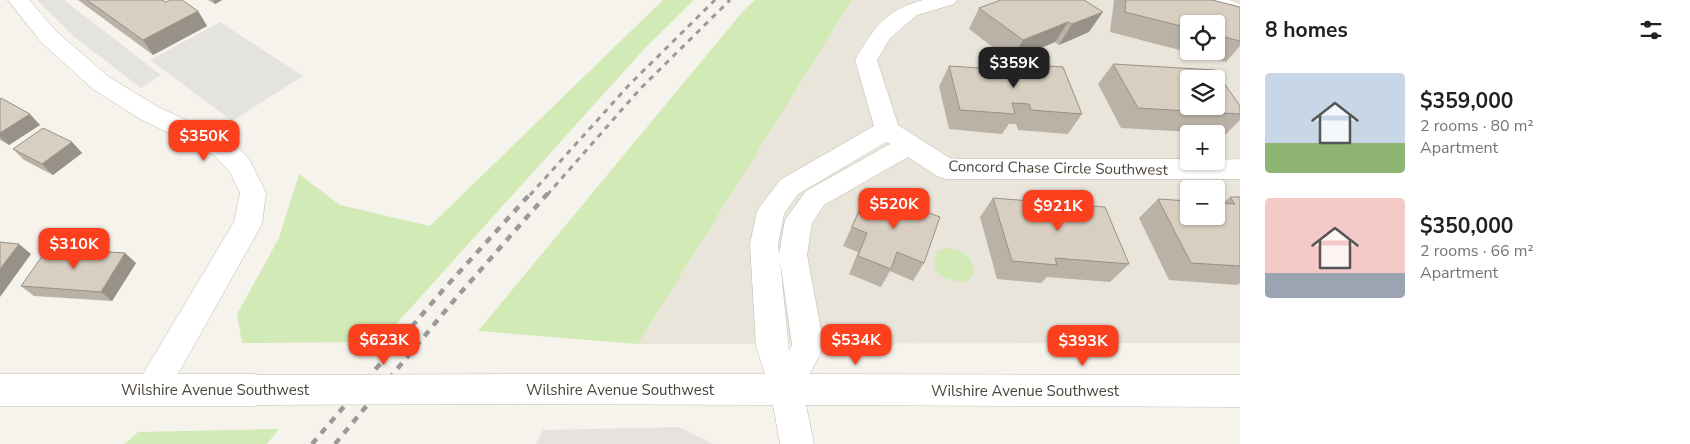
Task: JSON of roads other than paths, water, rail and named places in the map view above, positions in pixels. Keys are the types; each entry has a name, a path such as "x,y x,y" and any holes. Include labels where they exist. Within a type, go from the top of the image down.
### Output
{"street":[{"path":"19,0 49,37 101,83 149,112 223,148 240,166 253,193 248,224 152,389"},
{"path":"798,444 786,390 808,346 793,255 799,220 815,198 898,138 866,60 881,34 910,10 947,0"},
{"path":"1213,0 1240,12"},
{"name":"Concord Chase Circle Southwest","path":"898,138 946,169 1240,169"},
{"name":"Wilshire Avenue Southwest","path":"0,390 1240,391"}],"railway":[{"path":"530,195 629,85 715,0"},
{"path":"547,195 640,89 730,0"},
{"path":"312,444 443,290 531,193"},
{"path":"335,444 456,298 548,193"}]}
